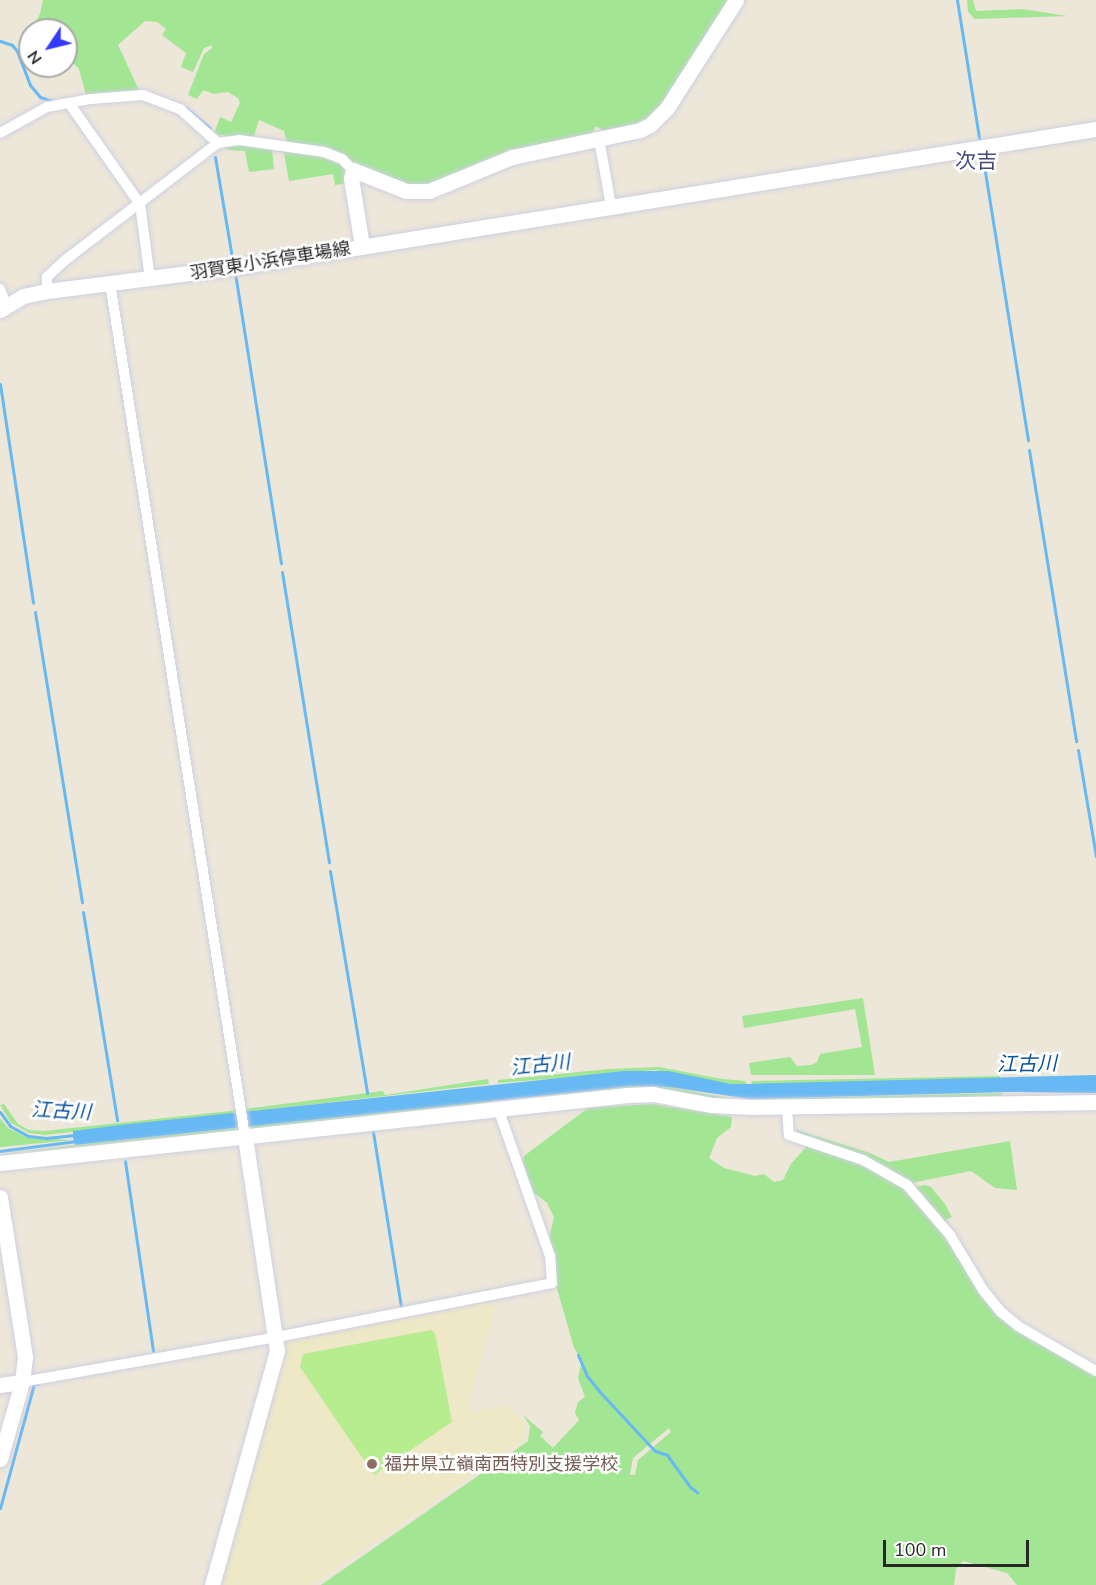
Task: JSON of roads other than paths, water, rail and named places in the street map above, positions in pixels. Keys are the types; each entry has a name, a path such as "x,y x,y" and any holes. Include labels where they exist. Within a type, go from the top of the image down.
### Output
{"street":[{"path":"47,291 47,278 64,261 218,143 239,140 312,150 342,159 353,170 406,191 429,191 494,163 633,132 658,118 706,51 736,0"},
{"path":"0,134 37,111 69,103 112,98 152,97 187,113 218,143"},
{"path":"69,103 140,204 150,279"},
{"path":"362,246 1096,129"},
{"path":"600,139 611,206"},
{"name":"羽賀東小浜停車場線","path":"3,307 22,296 47,291 150,279 362,246 351,178 353,170"},
{"path":"110,283 277,1337 277,1351 212,1585"},
{"path":"0,289 3,307"},
{"path":"0,1163 245,1132 653,1094 712,1105 787,1108 1096,1102"},
{"path":"0,1385 277,1337 552,1283 550,1256 498,1108"},
{"path":"787,1108 789,1135 863,1161 907,1185 950,1235 983,1290 1001,1312 1018,1326 1096,1371"},
{"path":"0,1197 25,1357 22,1382 0,1459"}],"water":[{"path":"624,1071 668,1071 731,1084 1096,1075 1096,1093 1009,1092 750,1099 669,1087 632,1086 75,1145 73,1138 73,1131 120,1125"}],"waterway":[{"path":"957,0 979,138"},
{"path":"0,41 12,45 17,51 30,85 40,97 52,101"},
{"path":"186,108 210,128"},
{"path":"982,153 1028,440"},
{"path":"215,157 232,257"},
{"path":"235,273 281,563"},
{"path":"0,384 33,603"},
{"path":"1029,450 1076,741"},
{"path":"282,572 329,862"},
{"path":"35,612 82,902"},
{"path":"1078,750 1096,856"},
{"path":"330,871 367,1093"},
{"path":"83,912 117,1120"},
{"name":"江古川","path":"0,1112 10,1126 28,1136 46,1138 75,1135"},
{"path":"373,1132 401,1307"},
{"path":"0,1151 76,1141"},
{"path":"125,1161 153,1351"},
{"path":"578,1355 587,1376 599,1391 655,1451 667,1455 690,1487 697,1492"},
{"path":"0,1508 34,1384 37,1384"}],"place":[{"name":"福井県立嶺南西特別支援学校","path":"372,1464"}],"district":[{"name":"次吉","path":"976,161"}]}
